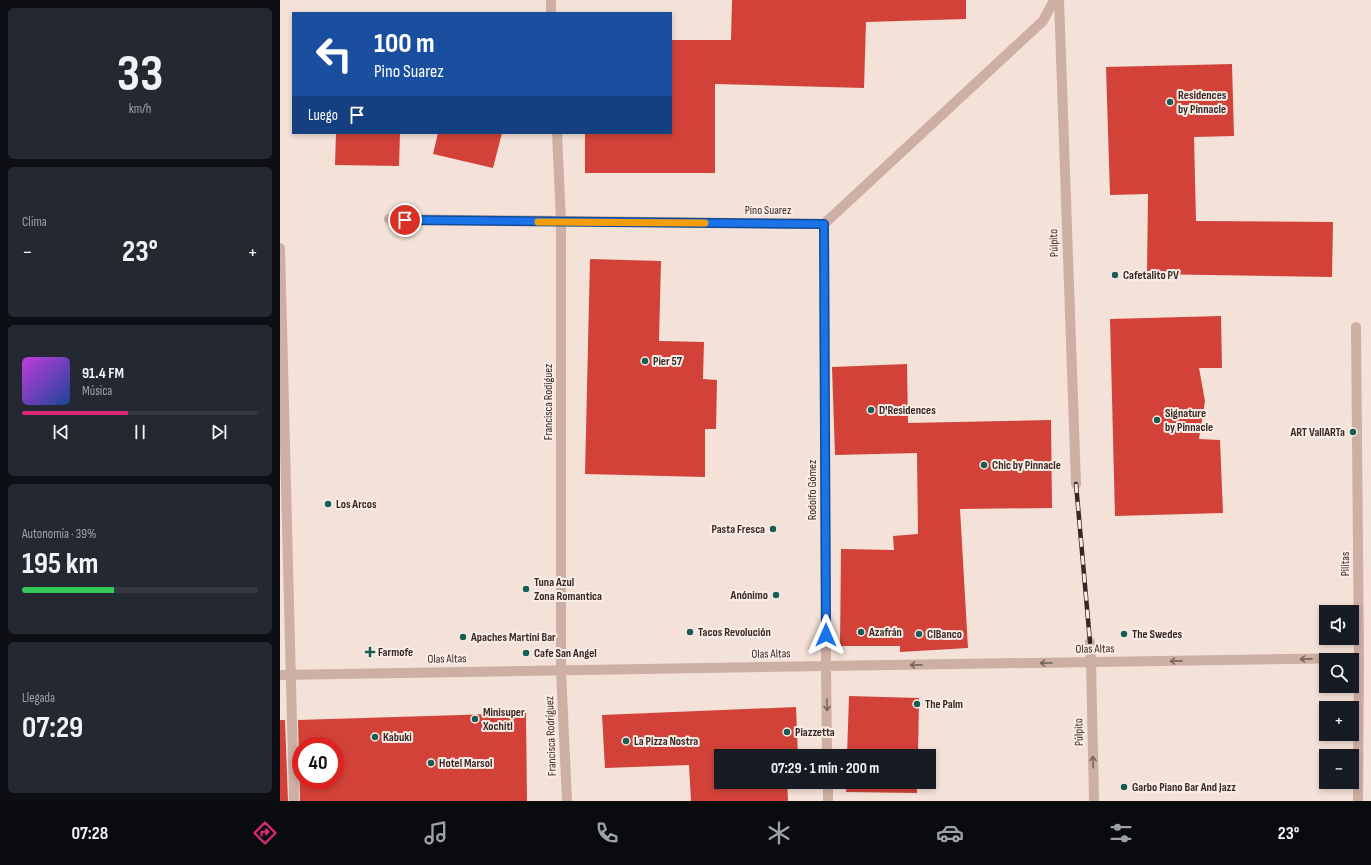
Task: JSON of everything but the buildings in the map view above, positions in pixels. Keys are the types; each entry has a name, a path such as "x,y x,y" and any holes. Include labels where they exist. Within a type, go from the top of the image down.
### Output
{"street":[{"path":"551,0 551,12"},
{"path":"824,224 1043,22 1054,0"},
{"name":"Púlpito","path":"1059,0 1076,484"},
{"name":"Francisca Rodiguez","path":"557,134 561,222 561,670"},
{"name":"Pino Suarez","path":"389,219 824,224"},
{"name":"Rodolfo Gómez","path":"824,224 827,749"},
{"path":"280,248 294,801"},
{"name":"Pilitas","path":"1356,327 1359,653"},
{"name":"Púlpito","path":"1090,642 1094,801"},
{"name":"Olas Altas","path":"280,675 1319,659"},
{"name":"Francisca Rodríguez","path":"561,670 567,801"},
{"name":"Pilitas","path":"1358,801 1359,693"},
{"path":"828,789 828,801"}],"railway":[{"path":"1076,484 1090,642"}],"slow traffic":[{"path":"538,222 705,223"}],"place":[{"name":"Residences by Pinnacle","path":"1170,102"},
{"name":"Cafetalito PV","path":"1115,275"},
{"name":"Pier 57","path":"645,361"},
{"name":"D'Residences","path":"871,410"},
{"name":"Signature by Pinnacle","path":"1157,420"},
{"name":"ART VallARTa","path":"1353,432"},
{"name":"Chic by Pinnacle","path":"984,465"},
{"name":"Los Arcos","path":"328,504"},
{"name":"Pasta Fresca","path":"773,529"},
{"name":"Tuna Azul Zona Romantica","path":"526,589"},
{"name":"Anónimo","path":"776,595"},
{"name":"Tacos Revolución","path":"690,632"},
{"name":"Azafrán","path":"861,632"},
{"name":"CIBanco","path":"919,634"},
{"name":"The Swedes","path":"1124,634"},
{"name":"Apaches Martini Bar","path":"463,637"},
{"name":"Farmofe","path":"370,652"},
{"name":"Cafe San Angel","path":"526,653"},
{"name":"The Palm","path":"917,704"},
{"name":"Minisuper Xochitl","path":"475,719"},
{"name":"Piazzetta","path":"787,732"},
{"name":"Kabuki","path":"375,737"},
{"name":"La Pizza Nostra","path":"626,741"},
{"name":"Hotel Marsol","path":"431,763"},
{"name":"Garbo Piano Bar And Jazz","path":"1124,787"}],"route":[{"path":"405,220 824,224 826,635"}]}
